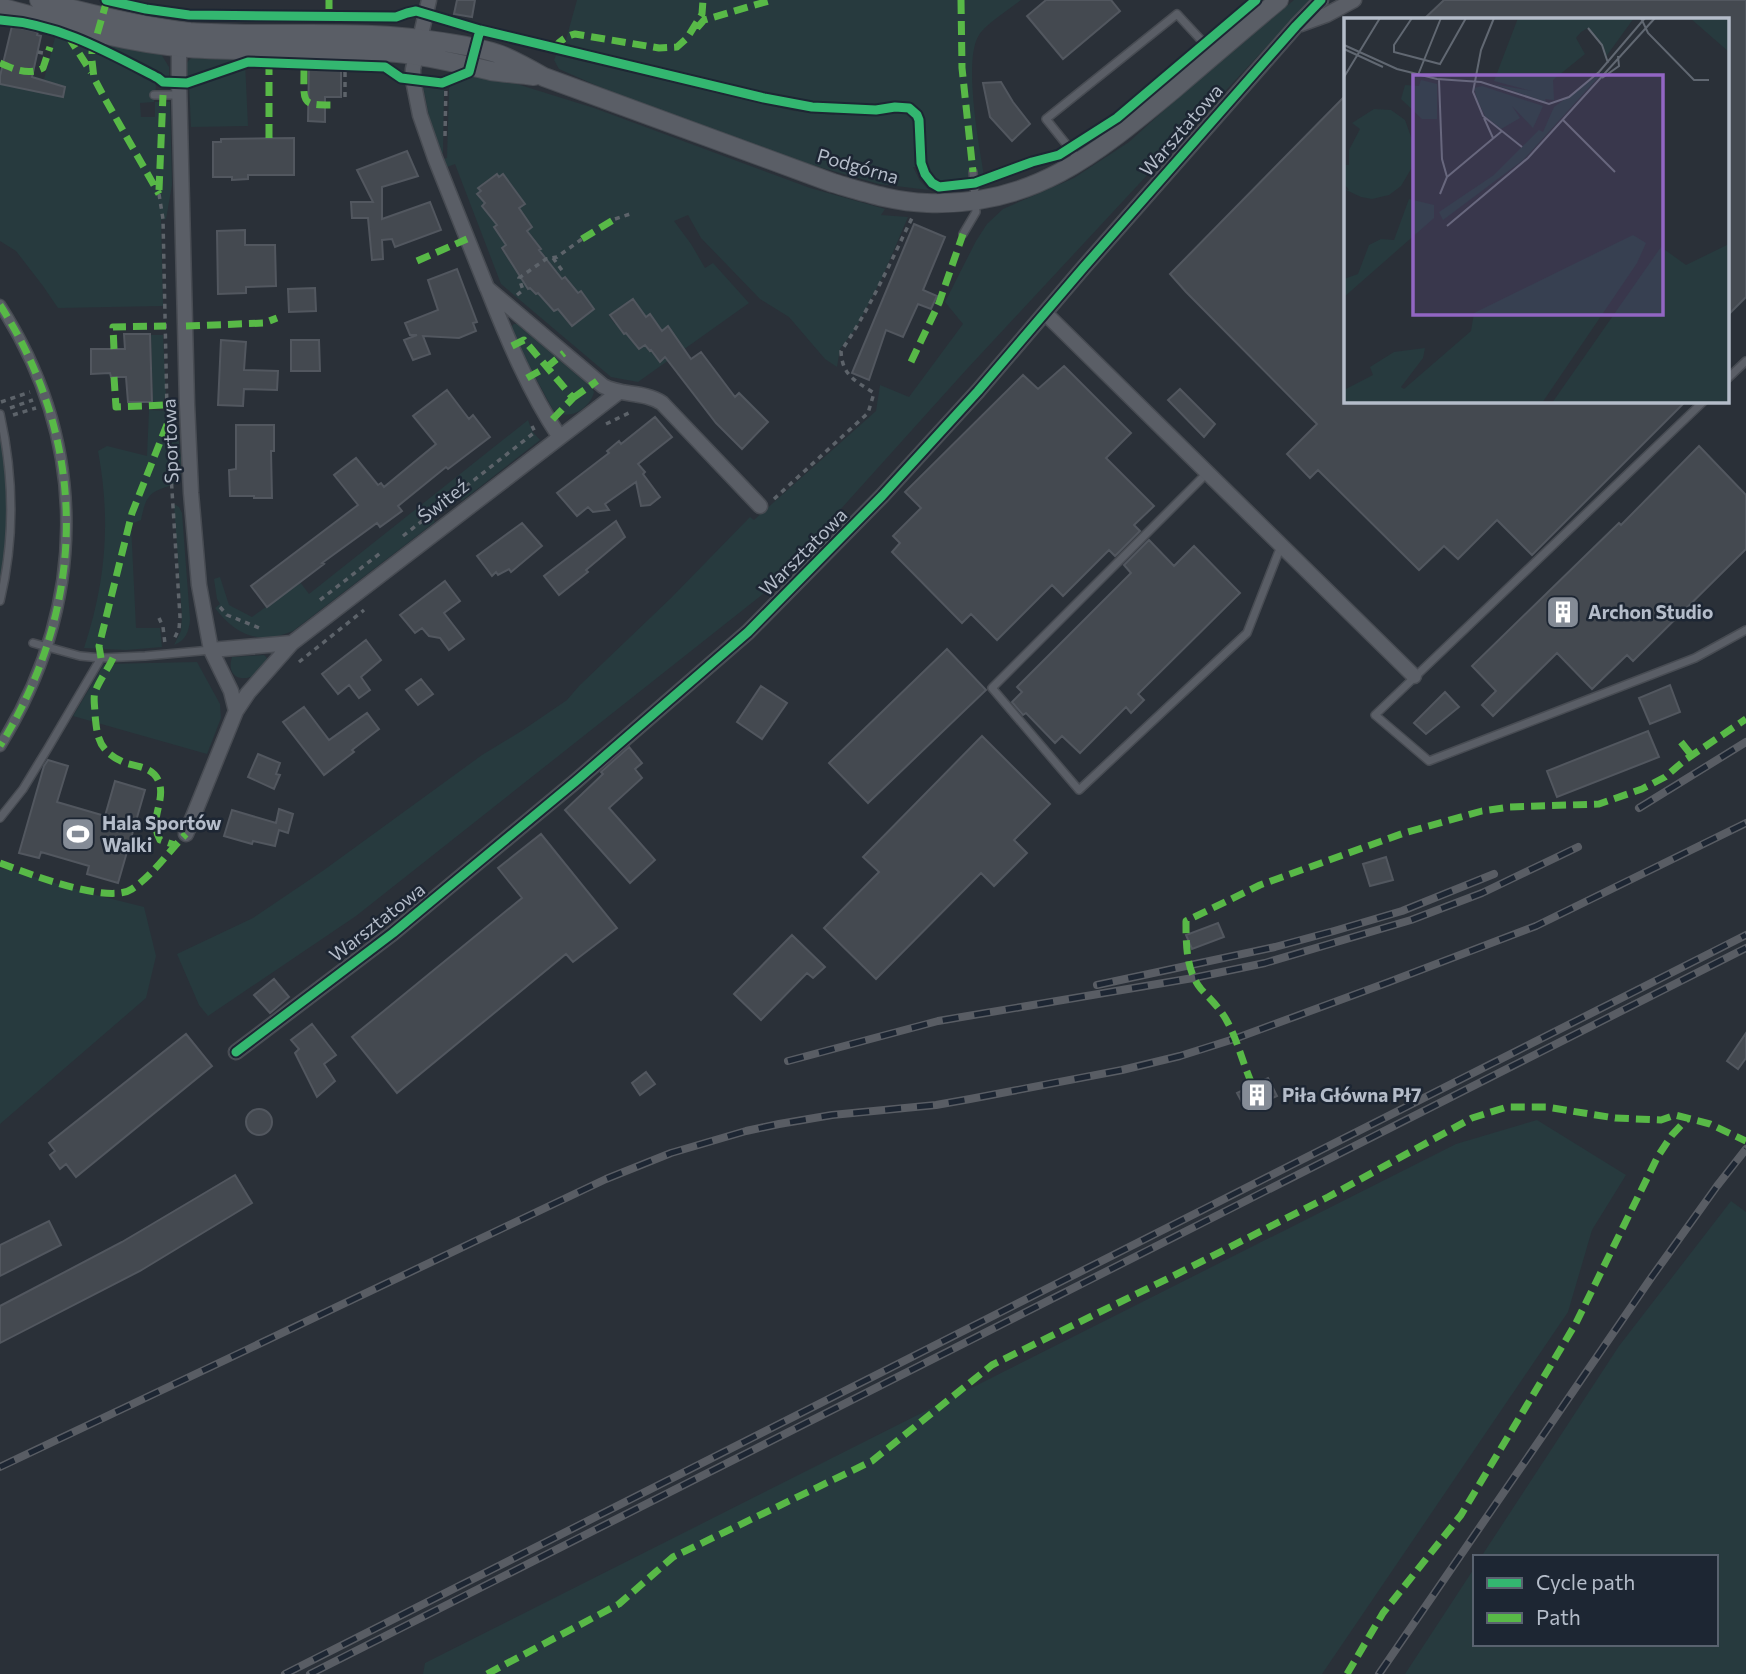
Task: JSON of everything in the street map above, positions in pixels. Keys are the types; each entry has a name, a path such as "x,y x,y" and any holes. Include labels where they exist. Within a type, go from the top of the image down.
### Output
{"street":[{"path":"39,0 179,39"},
{"path":"429,0 413,80 420,115 502,326 559,436"},
{"name":"Podgórna","path":"179,39 210,33 347,33 418,47 475,48 499,54 544,77 833,183 872,195 926,203 949,203 999,196 1031,186 1080,162 1120,134 1279,0"},
{"name":"Warsztatowa","path":"236,1052 393,933 576,781 748,632 882,496 978,391 1321,0"},
{"name":"Warsztatowa","path":"1296,26 1326,15 1354,0"},
{"path":"0,7 30,7 111,36 179,39"},
{"name":"Sportowa","path":"179,39 191,493 199,585 211,650 231,691 236,711"},
{"path":"487,288 603,386 619,392 648,396 662,403 760,506"},
{"path":"0,305 25,348 45,396 58,439 68,524 58,601 46,647 19,716 0,746"},
{"path":"1045,313 1414,676"},
{"name":"Świteź","path":"236,711 248,693 292,643 619,392"},
{"path":"211,650 292,643"},
{"path":"186,834 236,711"}],"lane":[{"path":"1080,162 1046,119 1147,38 1177,14 1215,54"},
{"path":"154,95 179,95"},
{"path":"963,234 976,212 974,172"},
{"path":"1728,378 1746,361"},
{"path":"1703,402 1375,715 1429,761 1695,658 1746,631"},
{"path":"0,415 7,443 12,507 9,552 0,601"},
{"path":"1208,473 992,688 1079,790 1247,634 1281,545"},
{"path":"33,643 80,656 101,658 211,650"},
{"path":"0,818 23,789 101,658"}],"path":[{"path":"345,65 345,97"},
{"path":"435,158 445,154 446,82"},
{"path":"159,194 163,232 167,412 180,617 179,629 166,654"},
{"path":"615,219 630,214"},
{"path":"760,506 763,509 868,413 874,393 849,376 844,369 841,351 857,329 879,288 911,218"},
{"path":"517,301 513,298 525,289 519,278 546,259 557,257 582,239"},
{"path":"553,258 561,272"},
{"path":"0,403 45,396"},
{"path":"0,415 45,396"},
{"path":"0,415 45,396"},
{"path":"599,429 610,421 644,406"},
{"path":"400,538 535,432 530,420"},
{"path":"313,604 390,545"},
{"path":"216,601 227,615 263,630"},
{"path":"295,666 372,604"},
{"path":"159,618 163,627 166,654"}],"green space":[{"path":"577,0 1021,0 982,31 974,47 972,82 984,175 947,182 937,180 926,167 913,167 920,181 929,190 879,184 805,163 609,91 559,69 554,60 556,55 794,111 835,115 827,103 728,86 565,43"},
{"path":"1294,0 1310,0 966,370 767,591 356,916 208,1016 199,1005 177,954 253,918 482,755 567,700 750,517 754,520 876,411 880,385 909,397 963,324 945,302 987,224 1003,209 1074,178 1129,142"},
{"path":"56,34 77,40 153,78 156,87 154,102 140,103 141,117 155,117 155,102 170,102 172,185 166,219 161,220 163,306 58,308 16,251 0,241 0,84 8,70 44,79"},
{"path":"101,41 161,54 169,67 169,78 105,47"},
{"path":"197,55 241,59 185,78 186,64"},
{"path":"245,62 248,126 191,127 189,83"},
{"path":"478,72 594,108 810,188 885,209 881,215 908,217 882,278 856,328 840,349 837,367 825,359 789,317 760,299 701,238 688,215 674,221 705,268 713,263 749,303 638,382 611,377 501,284 455,164 447,167 444,159 447,158 449,88","holes":["496,174 499,177 503,174 525,203 519,208 532,226 527,231 540,248 507,257 501,249 506,245 494,228 497,225 482,206 485,203 478,194 481,191 479,187","557,273 562,279 566,277 578,293 581,291 594,309 572,325 558,309 545,302 530,288","633,299 646,317 651,315 662,331 669,327 681,345 660,362 645,345 639,348 633,339 626,333 623,334 609,316"]},
{"path":"423,86 444,90 443,153 430,121"},
{"path":"514,324 591,387 594,392 588,404 572,414 565,415 553,410 511,332"},
{"path":"151,335 163,335 164,401 153,402"},
{"path":"149,410 172,411 181,459 180,477 176,483 150,495 141,520 131,524 136,628 160,628 162,647 126,650 84,648 102,575 104,551 104,502 98,451 107,446 147,456"},
{"path":"0,414 12,507 0,601"},
{"path":"528,420 532,431 540,440 462,501 456,495 430,514 435,522 293,631 270,637 250,635 231,625 215,608 220,604 214,579 220,577 229,605 252,617 300,582 309,594"},
{"path":"174,504 182,513 190,619 186,635 174,645 181,631 182,616"},
{"path":"264,655 267,658 258,673 244,678 233,673 232,657"},
{"path":"197,662 220,704 221,718 207,754 73,716 104,664"},
{"path":"0,869 144,907 156,956 146,998 0,1124"},
{"path":"1537,1120 1626,1175 1592,1230 1568,1312 1322,1674 423,1674 425,1663 1456,1144"},
{"path":"1731,1201 1746,1212 1746,1674 1405,1674 1473,1570 1473,1646 1718,1646 1718,1555 1482,1555 1619,1346"}],"building":[{"path":"457,0 475,0 472,17 454,14"},
{"path":"1046,0 1111,0 1120,11 1063,59 1027,16"},
{"path":"1444,0 1746,0 1746,297 1728,315 1728,18 1425,18"},
{"path":"12,26 38,32 37,35 41,36 32,77 65,87 63,97 0,84"},
{"path":"309,68 341,68 341,97 325,97 325,122 308,121"},
{"path":"1001,82 1030,124 1012,141 990,117 983,83"},
{"path":"1344,97 1344,402 1685,402 1532,555 1497,520 1458,559 1444,546 1419,570 1318,470 1310,478 1287,454 1317,424 1170,274"},
{"path":"294,138 294,175 248,175 248,179 232,180 232,177 213,177 213,142 221,142 221,139"},
{"path":"407,151 418,176 382,187 382,219 430,202 441,230 395,247 392,239 382,240 383,259 372,260 368,218 352,218 351,202 373,202 357,170"},
{"path":"497,174 499,177 503,174 525,204 519,208 532,227 527,231 541,249 539,250 562,279 565,277 578,293 581,291 594,309 572,326 558,309 554,311 538,293 528,289 502,248 506,245 494,227 497,225 482,206 485,203 477,194 481,191 478,188"},
{"path":"914,224 945,237 923,290 937,296 931,309 918,304 903,337 886,330 869,380 852,373"},
{"path":"245,230 245,245 275,245 276,286 246,287 246,293 218,294 217,231"},
{"path":"457,269 477,322 473,323 476,331 459,338 423,336 430,354 413,360 404,340 417,335 410,335 405,323 438,310 428,280"},
{"path":"315,288 316,311 289,312 288,289"},
{"path":"633,299 646,317 650,314 662,331 668,326 691,359 701,352 735,397 739,393 768,422 742,449 716,423 665,357 660,362 645,345 639,349 610,315"},
{"path":"124,334 150,334 152,402 128,402 126,377 111,377 110,373 91,374 91,349 125,349"},
{"path":"221,340 246,342 244,370 278,371 277,390 244,389 243,406 218,405"},
{"path":"291,340 319,340 320,371 291,371"},
{"path":"1064,366 1131,433 1106,458 1154,506 1134,525 1140,531 1115,556 1109,550 1063,596 1052,585 997,640 971,614 962,623 892,552 900,543 893,536 921,508 905,492 1023,375 1038,389"},
{"path":"1180,389 1215,424 1204,437 1168,400"},
{"path":"447,390 469,419 473,415 490,437 448,469 446,467 398,506 402,511 380,527 377,523 267,607 251,586 358,505 334,475 356,458 378,485 381,483 384,487 436,444 413,416"},
{"path":"655,417 672,437 638,464 660,497 650,505 641,506 636,482 605,504 609,510 593,512 588,507 577,516 557,493 609,453 607,451 619,441 621,444"},
{"path":"236,425 274,425 274,451 271,451 272,498 230,496 229,470 236,469"},
{"path":"1699,446 1746,495 1746,549 1633,661 1627,655 1592,689 1557,653 1493,716 1482,705 1496,691 1472,666 1619,523 1621,525"},
{"path":"616,521 625,537 559,595 544,576"},
{"path":"522,523 542,546 511,572 509,569 498,575 496,572 492,576 477,556"},
{"path":"1149,540 1174,566 1194,546 1240,593 1138,694 1144,700 1131,713 1126,707 1080,753 1062,736 1055,743 1012,702 1022,692 1017,687 1131,573 1124,565"},
{"path":"445,581 460,601 444,613 464,639 449,650 440,638 429,636 422,628 415,633 400,615"},
{"path":"366,640 381,660 361,677 370,690 359,698 349,685 338,694 322,674"},
{"path":"947,649 986,690 868,803 829,763"},
{"path":"421,679 433,694 418,705 406,690"},
{"path":"1670,685 1680,712 1650,724 1639,698"},
{"path":"761,686 787,703 762,739 737,722"},
{"path":"1445,692 1459,707 1426,734 1414,723"},
{"path":"304,707 329,740 367,713 379,729 324,775 283,722"},
{"path":"1648,731 1659,757 1557,797 1547,771"},
{"path":"982,736 1050,804 1014,840 1027,853 994,886 981,873 876,979 824,928 879,872 863,857"},
{"path":"629,747 642,763 635,769 642,778 609,808 655,860 630,883 565,810"},
{"path":"258,754 280,763 276,774 280,775 274,789 248,777"},
{"name":"Hala Sportów Walki","path":"48,760 68,766 57,802 105,816 115,781 145,790 118,883 87,874 89,866 41,852 39,858 19,853"},
{"path":"279,809 293,814 288,833 279,830 275,846 253,841 252,844 224,836 232,810 276,823"},
{"path":"541,834 617,928 573,962 566,954 397,1093 352,1037 522,898 498,868"},
{"path":"1386,857 1393,880 1370,886 1363,864"},
{"path":"1218,923 1224,937 1192,949 1186,935"},
{"path":"792,935 825,967 813,978 807,973 761,1020 734,994"},
{"path":"274,979 289,997 270,1013 254,995"},
{"path":"312,1024 336,1055 324,1064 335,1081 317,1097 295,1053 299,1049 291,1040"},
{"path":"1746,1033 1746,1058 1738,1069 1727,1061"},
{"path":"186,1034 212,1066 76,1177 66,1164 60,1169 50,1155 55,1151 49,1143"},
{"path":"646,1072 655,1084 640,1095 632,1083"},
{"name":"Piła Główna Pł7","path":"1268,1078 1277,1096 1246,1110 1237,1093"},
{"path":"259,1109 268,1113 272,1122 268,1131 259,1135 250,1131 246,1122 250,1113"},
{"path":"235,1175 252,1203 140,1271 0,1343 0,1306 122,1242"},
{"path":"49,1221 61,1245 0,1276 0,1245"}],"railway":[{"path":"1639,808 1746,742"},
{"path":"0,1467 606,1179 671,1153 779,1124 832,1115 936,1105 1122,1070 1180,1056 1234,1039 1536,926 1746,823"},
{"path":"788,1061 938,1021 1193,978 1265,963 1411,920 1482,893 1578,847"},
{"path":"1097,985 1275,947 1334,931 1402,911 1494,874"},
{"path":"285,1674 1746,935"},
{"path":"310,1674 1746,948"},
{"path":"1379,1674 1651,1278 1746,1149"}],"marked path":[{"path":"107,0 92,52 94,78 159,194"},
{"path":"329,0 329,9"},
{"path":"554,48 563,39 575,34 659,48 677,47 687,38 702,14 703,0"},
{"path":"697,28 704,20 772,0"},
{"path":"961,0 962,68 973,172"},
{"path":"68,36 91,72"},
{"path":"0,63 21,71 37,70 43,68 50,47"},
{"path":"269,68 269,138"},
{"path":"304,70 306,101 336,105"},
{"path":"159,190 163,95"},
{"path":"582,239 615,219"},
{"path":"911,362 939,303 963,234"},
{"path":"417,261 467,239"},
{"path":"0,305 29,358 50,413 62,469 66,526 62,582 49,638 29,693 0,746"},
{"path":"186,326 264,323 277,318"},
{"path":"114,349 113,327 166,326"},
{"path":"512,346 524,340 573,398 550,422"},
{"path":"527,378 564,353"},
{"path":"114,377 116,407 164,405"},
{"path":"573,398 597,381"},
{"path":"101,658 99,646 132,513 168,422"},
{"path":"113,658 94,695 98,737 104,748 115,758 144,768 156,777 161,789 156,818 157,832 160,840 175,845"},
{"path":"1252,1084 1228,1023 1192,974 1186,921 1260,885 1404,833 1482,811 1510,807 1599,804 1642,789 1665,777 1685,760 1746,719"},
{"path":"1681,742 1692,756"},
{"path":"0,863 67,886 121,893 132,889 147,877 186,834"},
{"path":"487,1674 619,1604 673,1557 872,1461 992,1365 1328,1197 1472,1118 1507,1107 1546,1107 1615,1118 1661,1120 1675,1115 1710,1124 1746,1141"},
{"path":"1347,1674 1383,1613 1461,1515 1576,1323 1658,1156 1687,1119"}],"cycle path":[{"path":"106,0 189,15 396,17 416,11 480,30 764,98 812,107 876,110 909,108 919,120 921,163 925,174 939,187 975,183 1059,155 1117,118 1256,0"},
{"path":"236,1052 393,933 576,781 748,632 882,496 978,391 1321,0"},
{"path":"0,20 62,33 101,49 163,82 187,83 248,62 385,67 401,78 442,83 469,72 480,30"}],"place":[{"name":"Archon Studio","path":"1563,612"},
{"name":"Hala Sportów Walki","path":"78,834"},
{"name":"Piła Główna Pł7","path":"1257,1095"}]}
